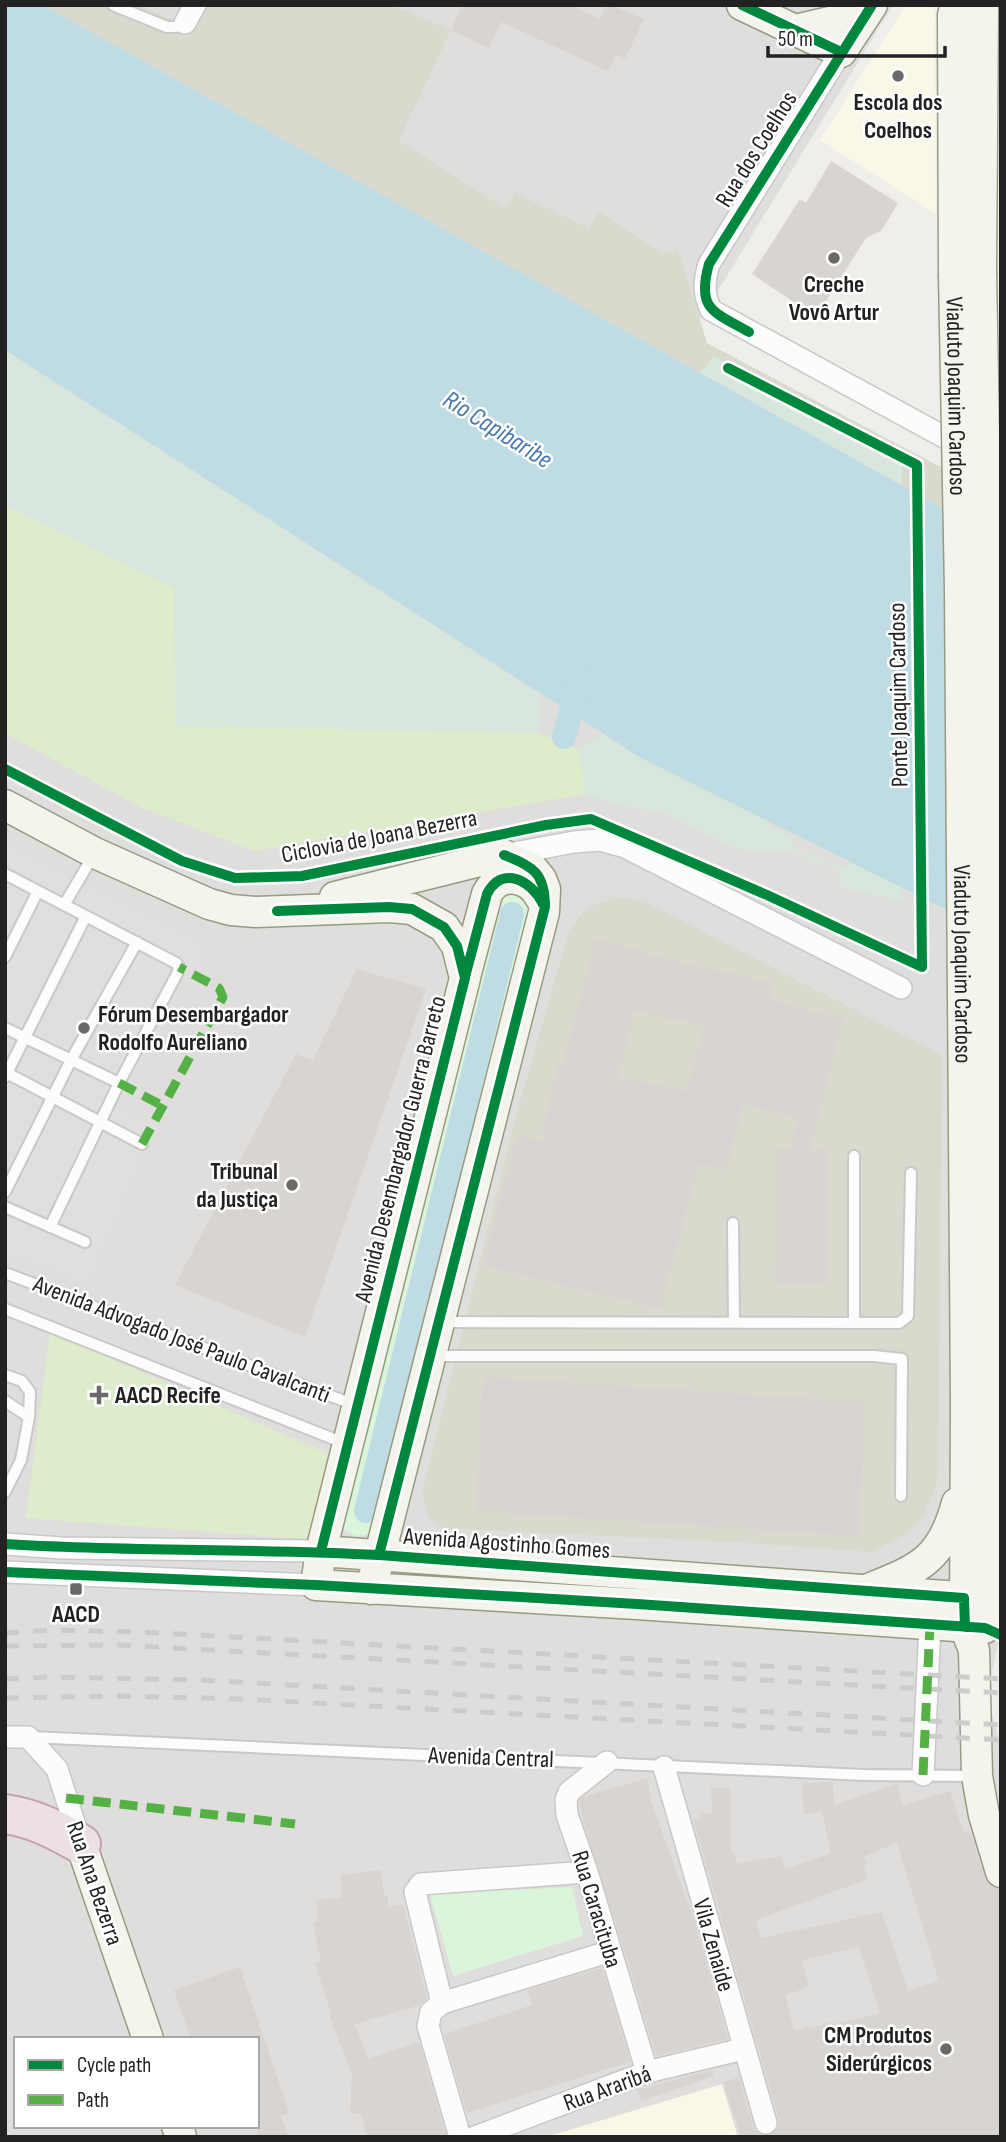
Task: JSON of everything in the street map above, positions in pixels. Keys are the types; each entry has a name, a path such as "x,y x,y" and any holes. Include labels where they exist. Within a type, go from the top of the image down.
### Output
{"highway":[{"path":"15,1816 45,1824 81,1844"}],"street":[{"path":"742,5 841,52"},
{"path":"795,30 842,19 872,5"},
{"name":"Rua dos Coelhos","path":"872,5 709,264 704,281 706,300 711,310 1001,468"},
{"path":"967,273 983,5"},
{"path":"954,9 967,273"},
{"name":"Viaduto Joaquim Cardoso","path":"967,273 960,590 978,1402 979,1623"},
{"name":"Avenida Desembargador Guerra Barreto","path":"5,805 95,853 209,904 243,911 389,907 412,909 444,927 457,946 465,978 321,1551 316,1586"},
{"name":"Avenida Desembargador Guerra Barreto","path":"277,911 504,855 600,840 625,847 901,988"},
{"path":"371,1589 545,907 545,889 541,879 533,869 504,855"},
{"path":"465,978 492,884 500,879 515,878 537,891 545,907"},
{"name":"Viaduto Joaquim Cardoso","path":"978,1402 964,1451 989,1784 984,1815 1001,1872"},
{"path":"867,1590 923,1564 940,1545 952,1523 964,1451"},
{"name":"Avenida Agostinho Gomes","path":"5,1544 62,1548 321,1551 867,1590 979,1623"},
{"path":"5,1572 637,1604 930,1625 979,1623"},
{"path":"923,1775 930,1625"},
{"name":"Avenida Central","path":"5,1737 27,1737"},
{"name":"Rua Ana Bezerra","path":"27,1737 57,1769 147,2037"},
{"name":"Rua Caracituba","path":"607,1762 569,1792 566,1800 567,1815 587,1872 647,2072"},
{"name":"Vila Zenaide","path":"664,1767 766,2123"},
{"path":"442,2003 415,1892 417,1887 421,1884 587,1872"},
{"path":"460,2137 428,2026 431,2012 442,2003 611,1951"},
{"name":"Rua Araribá","path":"475,2137 647,2072 743,2049"}],"lane":[{"path":"113,5 167,27 176,27 190,14"},
{"path":"64,905 95,853"},
{"path":"5,874 137,942 179,967 119,1083 50,1227"},
{"path":"5,957 38,891"},
{"path":"86,916 6,1074 142,1144"},
{"path":"5,1192 71,1060 137,942"},
{"path":"5,1028 119,1083"},
{"path":"854,1156 854,1322"},
{"path":"439,1322 899,1323 908,1315 911,1173"},
{"path":"5,1208 85,1242"},
{"path":"733,1223 734,1322"},
{"name":"Avenida Advogado José Paulo Cavalcanti","path":"5,1273 358,1406"},
{"name":"Avenida Advogado José Paulo Cavalcanti","path":"5,1309 348,1445"},
{"path":"430,1356 874,1356 902,1359 901,1496"},
{"path":"5,1375 22,1381 30,1392 29,1417 21,1460 5,1492"},
{"path":"5,1401 29,1417"},
{"name":"Avenida Central","path":"27,1737 607,1762 664,1767 923,1775 989,1784"}],"shaded area":[{"path":"43,5 893,5 676,359"},
{"path":"43,5 138,5 191,28 204,5 392,5 451,30 399,141 505,208 515,193 589,228 598,211 662,253 678,250 707,343 1001,499 1001,541"},
{"name":"Escola dos Coelhos","path":"906,5 932,5 935,12 936,214 820,140"},
{"path":"5,321 540,679 539,733 175,726 174,588 5,506"},
{"path":"5,350 641,758 1001,937 1001,1633 986,1697 1001,1746 1001,2137 5,2137"},
{"path":"714,356 902,461 902,486 700,373"},
{"path":"609,731 756,808 773,827 792,835 794,851 841,867 861,860 900,881 904,901 841,888 839,869 793,853 736,849 664,813 613,804 586,794 578,749"},
{"name":"Fórum Desembargador Rodolfo Aureliano","path":"5,844 206,947 119,1109 153,1126 88,1282 5,1250"},
{"path":"619,897 644,901 942,1055 938,1480 924,1516 904,1536 871,1552 733,1542 443,1528 428,1517 422,1493 514,1123 569,931 583,912 598,903"},
{"path":"722,2084 738,2137 546,2137"}],"green space":[{"path":"5,506 174,588 176,726 539,733 578,749 586,794 255,851 140,807 5,733"},
{"path":"511,889 536,909 381,1524 368,1533 354,1535 336,1524 490,904"},
{"name":"AACD Recife","path":"50,1332 335,1457 318,1540 26,1518"},
{"path":"572,1887 583,1936 453,1976 430,1894"}],"water":[{"name":"Rio Capibaribe","path":"5,5 43,5 1001,541 1001,937 641,758 5,350"}],"building":[{"path":"462,5 571,5 600,19 606,5 611,5 644,19 625,59 616,54 608,71 501,22 489,48 451,30"},
{"name":"Creche Vovô Artur","path":"831,161 898,203 882,230 866,238 816,317 752,274 800,199 806,203"},
{"path":"596,939 650,956 773,983 770,1000 843,1019 810,1149 829,1149 827,1284 775,1283 777,1149 790,1149 798,1118 743,1104 726,1170 699,1164 660,1309 482,1265 517,1135 541,1141 558,1064 563,1065","holes":["635,1011 704,1025 687,1091 618,1077"]},
{"name":"Tribunal da Justiça","path":"357,969 426,989 305,1337 175,1285 296,1054 313,1060"},
{"path":"483,1377 865,1402 859,1536 477,1511"},
{"path":"648,1778 651,1802 694,1919 728,2039 656,2056 579,1802 595,1793"},
{"path":"833,1782 834,1805 897,1784 903,1805 950,1791 963,1831 971,1833 985,1878 990,1885 1001,1889 1001,2137 741,2137 723,2083 739,2077 757,2133 770,2135 778,2127 779,2120 693,1819 700,1818 699,1813 712,1813 711,1787 730,1789 731,1853 735,1853 736,1864 782,1856 785,1869 831,1853 822,1812 804,1814 802,1783","holes":["897,1842 939,1981 908,1990 882,1912 761,1938 756,1920 868,1879 863,1866 867,1864 864,1857","859,1947 880,2013 794,2031 785,1995 809,1987 802,1960"]},
{"path":"381,1870 384,1896 387,1896 389,1907 403,1904 427,1998 420,2005 355,2024 368,2059 419,2042 446,2137 367,2137 361,2114 350,2113 352,2074 329,2014 331,2013 315,1963 321,1962 313,1922 319,1921 316,1900 342,1898 341,1875"},
{"path":"240,1967 289,2113 281,2116 288,2137 257,2137 259,2037 190,2037 174,1990"},
{"path":"602,1968 631,2064 629,2062 467,2113 444,2034 532,2005 527,1990"},
{"path":"712,2070 714,2076 641,2101 637,2090"}],"waterway":[{"path":"564,737 580,680"},
{"path":"366,1511 512,914"}],"railway":[{"path":"5,1633 50,1630 142,1632 1001,1679"},
{"path":"5,1646 120,1645 1001,1693"},
{"path":"5,1679 49,1677 202,1680 1001,1725"},
{"path":"5,1698 118,1696 241,1699 1001,1740"}],"marked path":[{"path":"142,1144 223,997 219,988 179,967"},
{"path":"119,1083 163,1106"},
{"path":"923,1775 930,1625"},
{"path":"66,1798 295,1824"}],"cycle path":[{"path":"742,5 841,52"},
{"path":"749,332 711,308 705,291 709,264 872,5"},
{"name":"Ponte Joaquim Cardoso","path":"5,769 182,861 235,878 302,876 546,825 591,819 767,895 922,967 917,465 728,368"},
{"path":"379,1555 545,907 543,887 536,873 523,863 504,855"},
{"path":"465,977 487,894 493,885 508,878 516,879 532,889 543,904"},
{"path":"277,911 389,907 412,909 444,927 457,946 465,978 321,1551"},
{"path":"5,1544 379,1555 964,1598 965,1627"},
{"path":"5,1572 316,1585 637,1604 985,1628 1001,1635"}],"place":[{"name":"Escola dos Coelhos","path":"898,76"},
{"name":"Creche Vovô Artur","path":"834,258"},
{"name":"Fórum Desembargador Rodolfo Aureliano","path":"84,1028"},
{"name":"Tribunal da Justiça","path":"292,1185"},
{"name":"AACD Recife","path":"99,1395"},
{"name":"AACD","path":"76,1589"},
{"name":"CM Produtos Siderúrgicos","path":"946,2049"}]}
